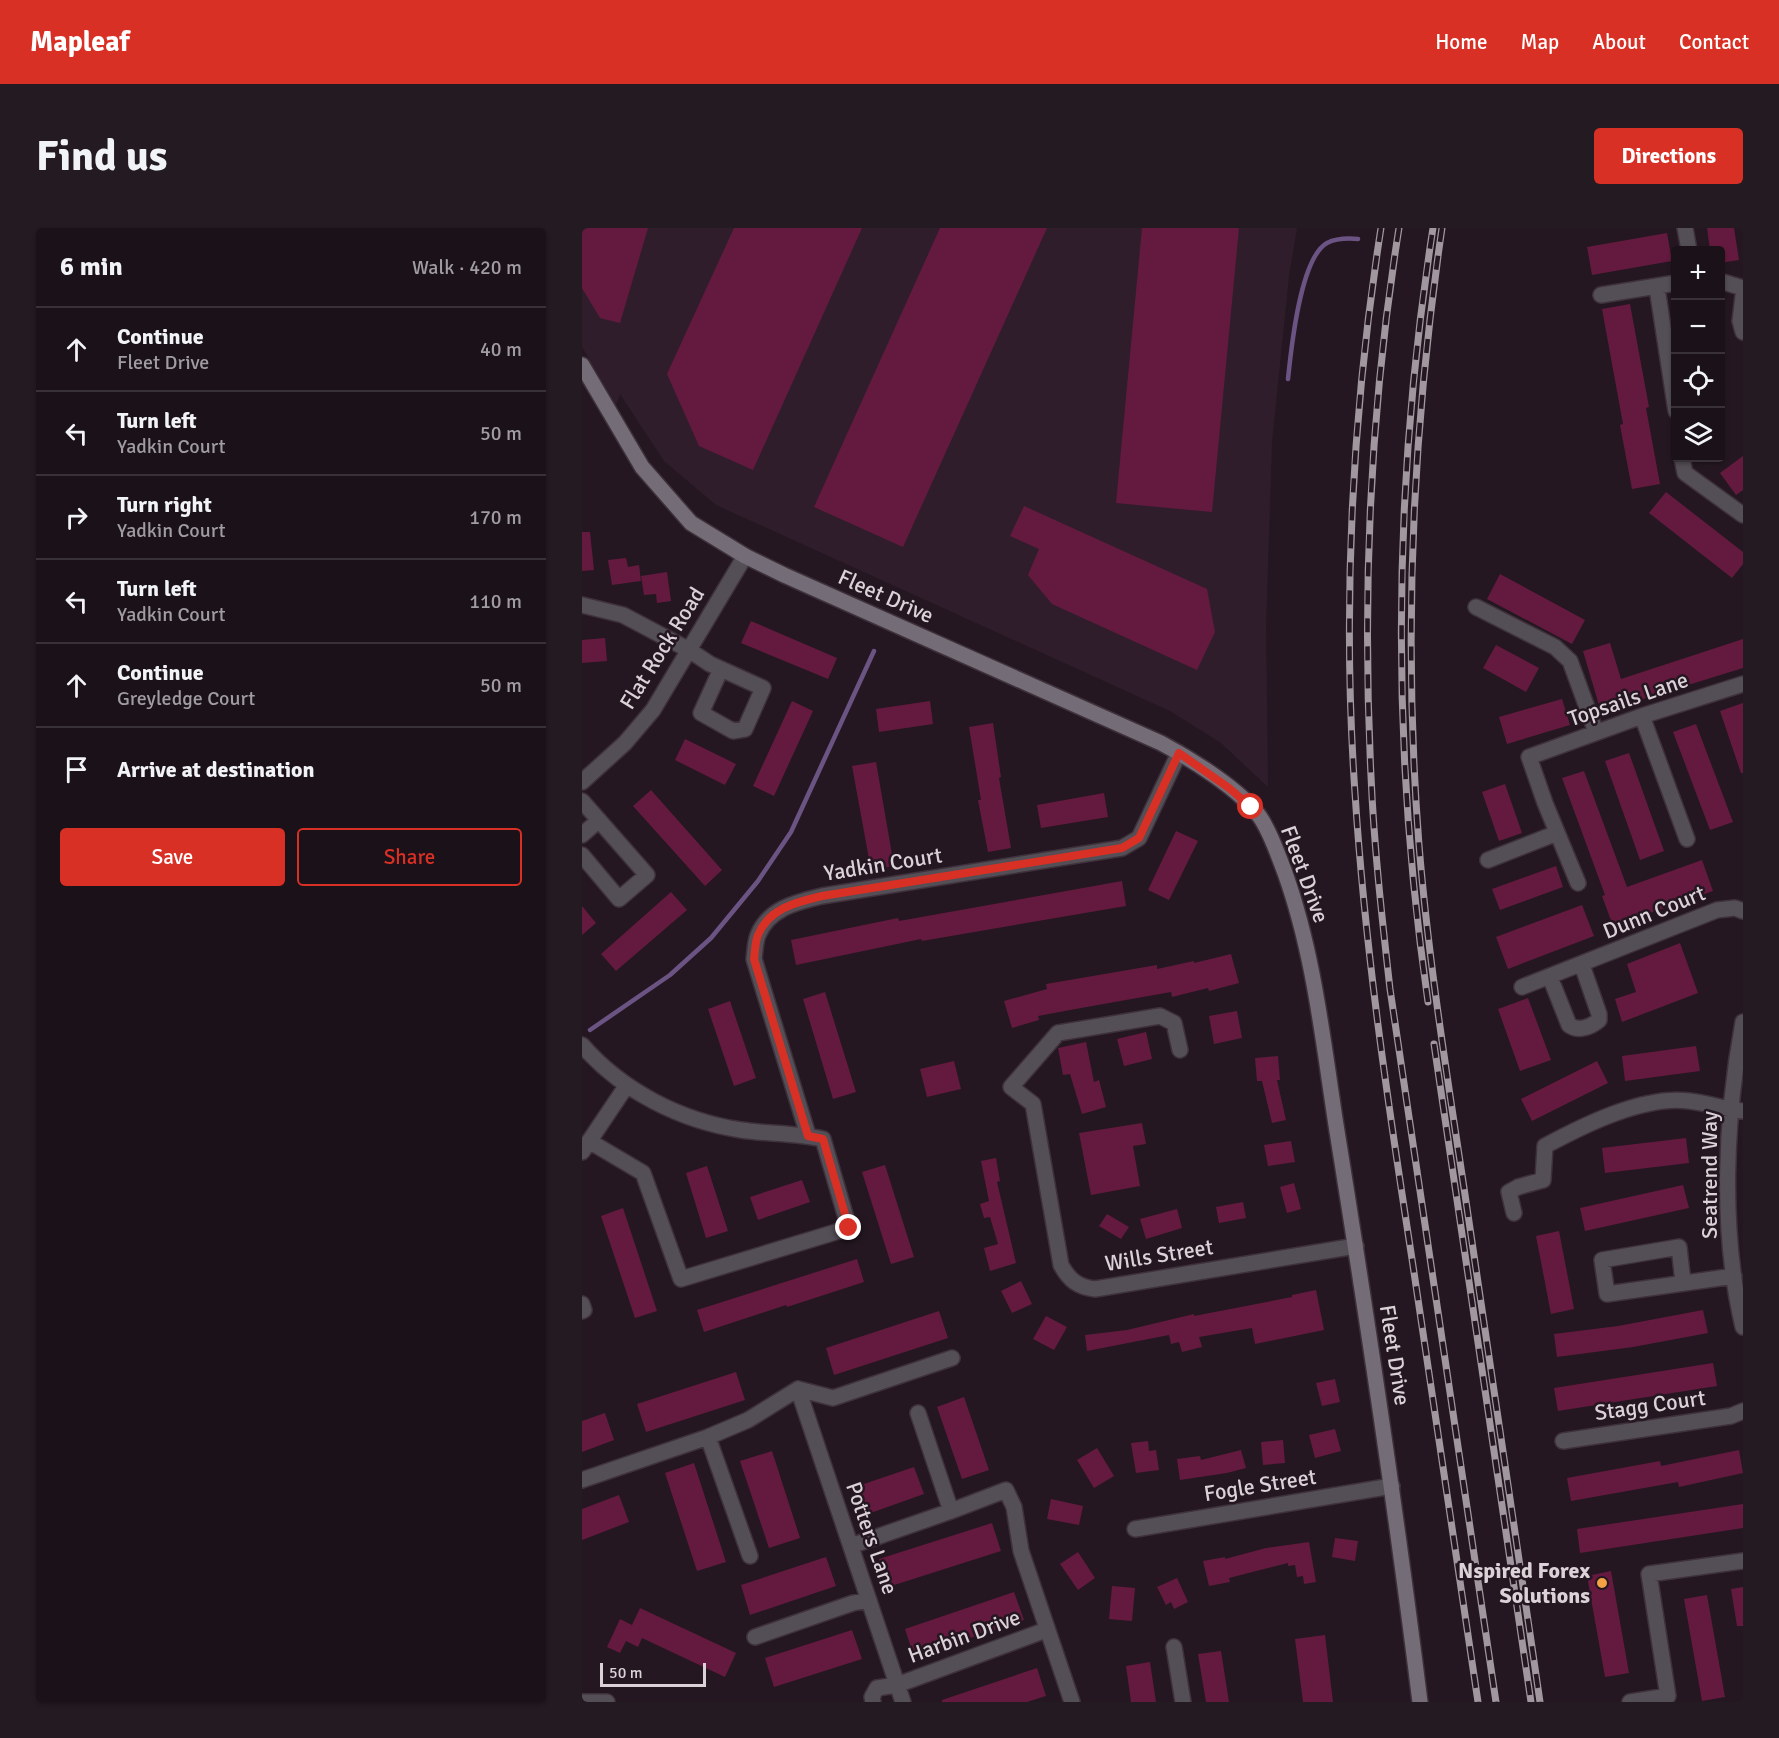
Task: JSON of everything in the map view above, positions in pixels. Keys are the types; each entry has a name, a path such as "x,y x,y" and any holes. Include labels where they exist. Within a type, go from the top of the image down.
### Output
{"street":[{"path":"1685,228 1688,246"},
{"path":"1725,283 1743,288"},
{"path":"1601,295 1671,284"},
{"path":"1657,288 1676,408"},
{"path":"1743,296 1740,321 1743,332"},
{"name":"Fleet Drive","path":"582,365 642,467 691,523 745,556 1179,753 1229,788 1251,807 1268,832 1295,902 1312,975 1392,1486 1420,1702"},
{"path":"1683,462 1685,473 1743,515"},
{"name":"Flat Rock Road","path":"582,782 625,743 653,710 745,556"},
{"path":"582,605 623,615 721,669"},
{"path":"1476,607 1555,647 1570,661 1596,732"},
{"name":"Topsails Lane","path":"1557,833 1529,757 1642,716 1743,684"},
{"path":"1642,716 1687,839"},
{"name":"Yadkin Court","path":"586,1146 643,1173 681,1279 849,1228 754,959 758,935 773,914 792,903 822,896 1122,848 1139,838 1179,753"},
{"path":"582,801 647,875 619,899 582,855"},
{"path":"582,836 599,820"},
{"path":"1488,860 1557,833 1578,883"},
{"name":"Dunn Court","path":"1522,987 1717,910 1735,908 1743,911"},
{"name":"Dunn Court","path":"1550,977 1569,1025 1579,1030 1599,1020 1582,965"},
{"name":"Wills Street","path":"1180,1050 1174,1023 1160,1016 1058,1033 1011,1087 1033,1104 1061,1265 1067,1276 1074,1283 1095,1289 1356,1246"},
{"name":"Seatrend Way","path":"1743,1022 1737,1055 1737,1110 1728,1199 1734,1276 1743,1327"},
{"path":"582,1045 627,1085 663,1107 707,1122 751,1131 816,1137"},
{"path":"586,1146 627,1085"},
{"path":"1514,1213 1509,1192 1543,1180 1545,1146 1578,1128 1627,1109 1654,1102 1687,1100 1737,1110"},
{"path":"1683,1282 1679,1247 1602,1260 1607,1294 1734,1276"},
{"path":"582,1304 584,1310 582,1311"},
{"path":"582,1480 708,1437 755,1417 798,1389 833,1398 952,1358"},
{"name":"Potters Lane","path":"798,1389 903,1702"},
{"name":"Stagg Court","path":"1563,1441 1731,1416 1743,1411"},
{"path":"918,1413 951,1511"},
{"path":"708,1437 750,1556"},
{"name":"Fogle Street","path":"1135,1529 1392,1486"},
{"path":"851,1546 1006,1490 1014,1507 1021,1551 1072,1702"},
{"path":"1630,1702 1668,1696 1649,1574 1743,1561"},
{"path":"755,1637 853,1603 869,1600"},
{"name":"Harbin Drive","path":"873,1702 872,1697 877,1689 897,1685 1046,1630"},
{"path":"1174,1647 1182,1702"},
{"path":"582,1702 607,1702"}],"shaded area":[{"path":"582,228 1297,228 1289,276 1272,442 1266,625 1268,787 1221,743 1170,711 716,505 664,461 620,394 616,405 582,347"}],"building":[{"path":"582,228 648,228 620,323 600,318 582,288"},
{"path":"734,228 862,228 753,470 699,446 667,374"},
{"path":"940,228 1047,228 903,547 814,507"},
{"path":"1142,228 1239,228 1212,512 1116,503"},
{"path":"1707,228 1734,228 1739,260 1725,262 1725,246 1709,246"},
{"path":"1667,233 1671,261 1592,275 1587,247"},
{"path":"1630,304 1649,407 1646,408 1660,484 1632,489 1620,425 1623,424 1602,309"},
{"path":"1743,456 1743,490 1736,495 1720,473"},
{"path":"1666,492 1743,552 1743,564 1732,578 1649,513"},
{"path":"1024,506 1207,589 1215,632 1197,670 1052,604 1028,575 1039,549 1010,536"},
{"path":"582,532 590,532 594,570 582,571"},
{"path":"626,558 628,567 639,565 641,581 612,585 608,560"},
{"path":"667,572 671,601 657,603 656,594 644,595 641,576"},
{"path":"1500,574 1585,620 1572,644 1487,599"},
{"path":"751,621 837,658 828,679 741,643"},
{"path":"605,638 607,661 582,663 582,640"},
{"path":"1743,639 1743,668 1601,712 1583,651 1610,643 1621,679"},
{"path":"1496,645 1539,668 1526,692 1483,668"},
{"path":"1562,699 1570,725 1507,744 1499,717"},
{"path":"792,701 813,711 774,796 753,786"},
{"path":"930,701 933,724 879,732 876,709"},
{"path":"1743,703 1743,773 1741,773 1720,711"},
{"path":"993,723 1001,777 999,778 1011,848 988,852 978,800 981,800 969,727"},
{"path":"1696,724 1733,822 1710,830 1673,732"},
{"path":"685,739 736,764 725,785 675,760"},
{"path":"1629,753 1664,851 1640,860 1605,761"},
{"path":"876,762 894,866 871,870 852,766"},
{"path":"1584,771 1627,887 1702,860 1713,891 1613,926 1602,896 1605,895 1562,778"},
{"path":"1505,784 1522,833 1499,841 1482,792"},
{"path":"651,790 722,870 705,886 633,806"},
{"path":"1104,793 1108,817 1041,828 1037,805"},
{"path":"1176,831 1198,841 1169,900 1148,890"},
{"path":"1556,866 1563,887 1500,910 1492,889"},
{"path":"1122,881 1126,906 922,941 921,939 796,965 791,940 898,918 899,921"},
{"path":"671,892 687,910 616,971 601,954"},
{"path":"1582,905 1594,936 1508,969 1496,937"},
{"path":"582,906 596,923 582,935"},
{"path":"1680,943 1698,993 1622,1022 1615,999 1636,992 1627,964"},
{"path":"1231,954 1239,983 1209,991 1208,988 1172,997 1171,992 1038,1016 1039,1020 1012,1028 1004,1001 1047,989 1046,984 1157,965 1157,969 1194,961 1194,963"},
{"path":"825,992 856,1092 833,1099 803,999"},
{"path":"1528,998 1551,1060 1520,1071 1498,1009"},
{"path":"730,1001 756,1078 734,1086 708,1009"},
{"path":"1237,1011 1242,1038 1214,1044 1209,1016"},
{"path":"1146,1032 1152,1059 1124,1066 1117,1039"},
{"path":"1086,1042 1094,1082 1099,1080 1106,1107 1082,1114 1070,1074 1063,1075 1058,1048"},
{"path":"1696,1046 1700,1071 1625,1081 1622,1056"},
{"path":"1278,1056 1280,1080 1277,1080 1286,1120 1272,1123 1262,1081 1257,1081 1255,1058"},
{"path":"954,1061 961,1089 927,1097 920,1069"},
{"path":"1597,1061 1608,1083 1532,1121 1521,1099"},
{"path":"1142,1123 1146,1144 1133,1146 1140,1186 1091,1195 1079,1133"},
{"path":"1686,1138 1689,1163 1605,1173 1602,1148"},
{"path":"1291,1141 1295,1162 1268,1166 1264,1145"},
{"path":"996,1158 1000,1181 997,1182 1016,1263 990,1271 984,1248 998,1244 990,1217 984,1218 980,1204 989,1201 981,1161"},
{"path":"885,1165 914,1257 891,1264 862,1172"},
{"path":"707,1166 728,1231 706,1238 686,1173"},
{"path":"802,1180 810,1202 758,1220 750,1197"},
{"path":"1294,1183 1301,1209 1287,1213 1280,1187"},
{"path":"1683,1185 1689,1208 1585,1231 1580,1208"},
{"path":"1243,1202 1246,1218 1219,1223 1216,1207"},
{"path":"623,1208 657,1311 635,1318 601,1216"},
{"path":"1177,1209 1182,1228 1146,1239 1140,1219"},
{"path":"1107,1214 1129,1227 1121,1239 1099,1226"},
{"path":"1559,1231 1574,1309 1551,1314 1536,1236"},
{"path":"857,1259 864,1282 704,1332 697,1310"},
{"path":"1021,1281 1032,1304 1012,1313 1001,1291"},
{"path":"1316,1290 1324,1330 1255,1344 1252,1328 1199,1337 1202,1347 1182,1352 1179,1342 1171,1344 1169,1335 1087,1351 1085,1335 1127,1330 1194,1314 1194,1316 1292,1297 1292,1295"},
{"path":"1703,1310 1708,1333 1633,1347 1557,1357 1554,1334 1618,1326"},
{"path":"939,1311 948,1338 834,1375 826,1348"},
{"path":"1046,1316 1067,1327 1054,1350 1033,1339"},
{"path":"1713,1363 1717,1386 1558,1411 1554,1388"},
{"path":"736,1372 745,1400 646,1432 637,1404"},
{"path":"1335,1379 1340,1402 1322,1406 1316,1383"},
{"path":"964,1397 989,1470 962,1479 937,1407"},
{"path":"605,1413 614,1440 582,1452 582,1421"},
{"path":"1335,1429 1341,1451 1315,1458 1309,1435"},
{"path":"1283,1440 1285,1463 1263,1465 1261,1442"},
{"path":"1148,1441 1149,1451 1156,1450 1159,1470 1136,1473 1131,1443"},
{"path":"1097,1448 1114,1476 1094,1488 1077,1460"},
{"path":"1241,1450 1246,1468 1180,1480 1177,1459 1200,1456 1201,1460"},
{"path":"1739,1450 1743,1473 1679,1487 1678,1482 1571,1501 1567,1478 1660,1461 1661,1466"},
{"path":"772,1451 800,1538 769,1548 740,1461"},
{"path":"694,1463 726,1562 697,1571 665,1473"},
{"path":"914,1467 924,1494 865,1515 855,1487"},
{"path":"619,1495 629,1522 582,1540 582,1509"},
{"path":"1051,1499 1083,1506 1079,1525 1047,1519"},
{"path":"1743,1504 1743,1528 1580,1553 1577,1529"},
{"path":"992,1523 1001,1551 888,1587 879,1559"},
{"path":"1335,1538 1358,1541 1355,1561 1332,1557"},
{"path":"1309,1542 1316,1582 1304,1584 1303,1576 1297,1577 1295,1565 1288,1566 1288,1563 1229,1578 1230,1582 1209,1586 1203,1561 1225,1557 1225,1559 1266,1548"},
{"path":"1078,1552 1095,1578 1078,1590 1060,1564"},
{"path":"826,1557 836,1586 750,1615 741,1585"},
{"path":"1611,1571 1629,1673 1605,1677 1587,1576"},
{"path":"1177,1578 1188,1602 1174,1609 1171,1602 1166,1605 1157,1587"},
{"path":"1112,1586 1135,1588 1132,1621 1109,1619"},
{"path":"1743,1587 1743,1626 1737,1626 1731,1589"},
{"path":"1014,1592 1024,1620 914,1657 905,1629"},
{"path":"1707,1595 1725,1697 1702,1701 1684,1599"},
{"path":"640,1608 736,1653 725,1677 642,1638 638,1647 626,1641 620,1653 607,1647 620,1619 632,1625"},
{"path":"852,1630 862,1659 774,1687 765,1658"},
{"path":"1325,1635 1333,1702 1303,1702 1295,1639"},
{"path":"1221,1651 1229,1702 1206,1702 1198,1654"},
{"path":"1150,1662 1156,1702 1131,1702 1126,1666"},
{"path":"1037,1668 1046,1696 1027,1702 942,1702 942,1700"}],"waterway":[{"path":"1288,379 1298,306 1310,266 1318,252 1327,243 1342,239 1358,239"},
{"path":"590,1030 670,975 711,938 758,881 791,832 874,651"}],"railway":[{"path":"1381,228 1363,368 1352,510 1350,652 1355,793 1371,969 1386,1085 1478,1702"},
{"path":"1399,228 1381,364 1371,501 1368,570 1368,707 1372,803 1390,989 1496,1702"},
{"path":"1428,1002 1416,906 1408,809 1403,712 1402,615 1404,518 1410,421 1433,228"},
{"path":"1442,228 1424,382 1413,536 1412,690 1419,845 1440,1027 1540,1702"},
{"path":"1434,1044 1531,1702"}],"place":[{"name":"Nspired Forex Solutions","path":"1602,1583"}],"route":[{"path":"849,1228 823,1139 808,1136 807,1125 754,959 758,935 773,914 792,903 822,896 1122,848 1139,838 1179,753 1229,788 1251,807"}]}
